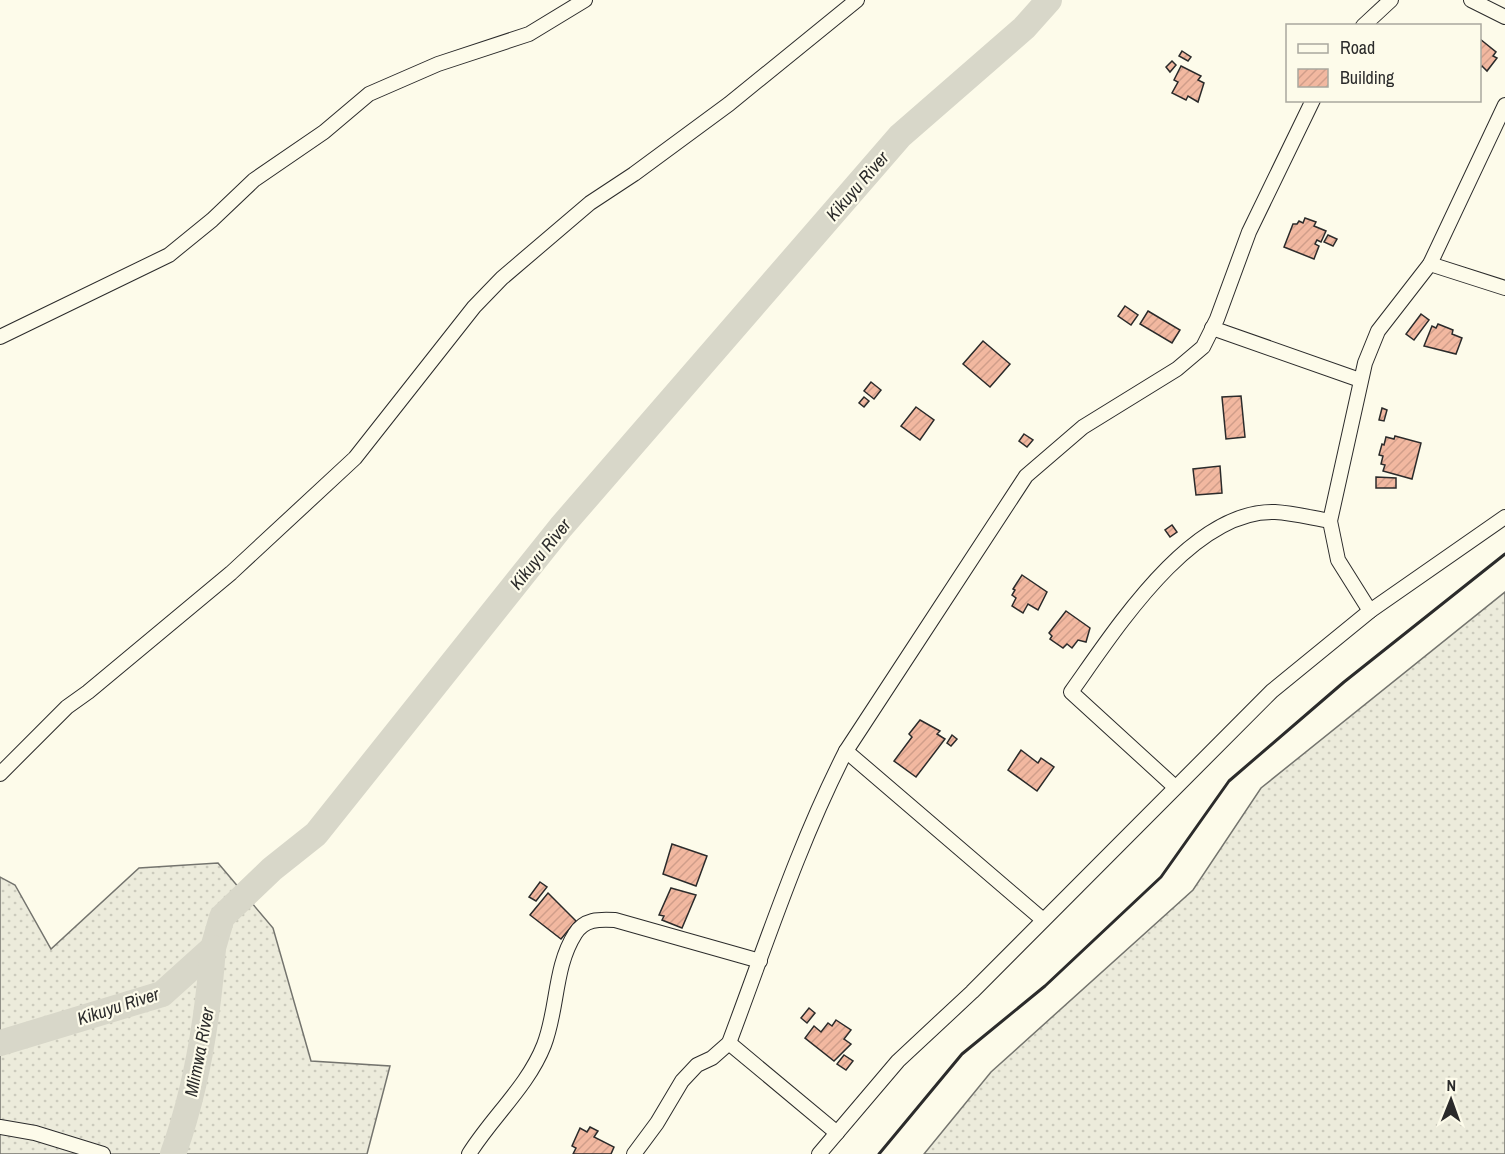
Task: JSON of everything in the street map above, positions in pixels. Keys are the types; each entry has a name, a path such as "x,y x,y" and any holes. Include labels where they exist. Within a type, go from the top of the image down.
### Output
{"street":[{"path":"0,337 169,255 212,220 254,180 324,132 369,94 438,64 529,34 585,0"},
{"path":"0,774 67,706 88,692 231,573 355,458 474,307 502,278 590,203 634,174 737,97 857,0"},
{"path":"1365,24 1391,0"},
{"path":"1471,0 1505,17"},
{"path":"634,1154 657,1123 682,1081 697,1065 712,1058 729,1043 795,865 825,793 846,751 1026,476 1083,427 1177,369 1203,347 1249,232 1312,102"},
{"path":"1370,611 1338,560 1330,521 1360,380 1378,331 1430,264 1505,105"},
{"path":"1430,264 1505,288"},
{"path":"1212,328 1360,380"},
{"path":"1175,787 1071,692 1121,622 1155,580 1202,538 1245,517 1274,512 1330,521"},
{"path":"819,1154 898,1061 972,992 1042,919 1272,691 1370,611 1505,517"},
{"path":"846,751 1042,919"},
{"path":"469,1154 534,1066 549,1027 557,984 567,951 575,934 584,924 598,919 615,920 760,961"},
{"path":"729,1043 837,1133"},
{"path":"0,1127 34,1133 103,1154"}],"shaded area":[{"path":"1505,592 1505,1154 924,1154 991,1072 1193,890 1261,788"},
{"path":"218,863 273,928 311,1061 390,1066 367,1154 0,1154 0,877 15,885 51,949 139,868"}],"building":[{"path":"1481,40 1496,52 1493,56 1497,58 1487,71 1482,66"},
{"path":"1182,51 1191,57 1188,61 1179,56"},
{"path":"1172,61 1176,65 1170,72 1166,67"},
{"path":"1181,66 1201,76 1198,80 1204,83 1198,102 1188,96 1186,100 1172,93 1178,82 1174,80"},
{"path":"1305,218 1316,222 1314,226 1326,231 1321,242 1317,240 1315,244 1319,246 1314,259 1284,247 1293,224 1299,221 1303,223"},
{"path":"1328,235 1337,239 1333,246 1324,242"},
{"path":"1125,306 1138,315 1131,325 1118,316"},
{"path":"1148,311 1180,330 1172,343 1140,324"},
{"path":"1421,314 1429,320 1414,340 1406,334"},
{"path":"1438,324 1453,330 1452,334 1462,338 1456,354 1424,346 1432,326 1436,328"},
{"path":"983,341 1010,364 990,387 963,364"},
{"path":"871,382 881,390 874,399 864,391"},
{"path":"1241,396 1245,437 1226,439 1222,397"},
{"path":"864,397 869,401 864,407 859,403"},
{"path":"916,407 934,420 920,440 901,426"},
{"path":"1382,408 1387,410 1384,421 1379,420"},
{"path":"1024,434 1033,440 1027,447 1019,441"},
{"path":"1395,436 1421,443 1412,479 1383,471 1385,465 1381,464 1383,456 1379,455 1382,444 1384,445 1386,437 1394,439"},
{"path":"1220,466 1222,493 1196,495 1193,469"},
{"path":"1376,477 1396,478 1396,488 1376,488"},
{"path":"1172,525 1177,532 1170,537 1165,530"},
{"path":"1022,575 1047,592 1038,610 1028,604 1023,613 1012,606 1016,598 1012,595 1015,590 1013,589"},
{"path":"1066,611 1090,628 1086,642 1078,640 1072,648 1067,644 1063,648 1050,639 1052,636 1049,633"},
{"path":"920,720 940,731 937,734 945,739 916,777 894,761 912,737 909,734"},
{"path":"952,735 957,739 951,746 947,743"},
{"path":"1021,750 1038,763 1041,758 1054,767 1037,791 1008,770"},
{"path":"672,844 707,856 696,886 663,874"},
{"path":"540,882 547,887 536,901 529,897"},
{"path":"671,888 696,895 682,928 662,920 664,916 659,915"},
{"path":"548,893 576,921 561,939 530,915"},
{"path":"809,1008 815,1013 807,1023 801,1018"},
{"path":"836,1020 851,1030 844,1039 851,1044 834,1061 805,1038 814,1026 821,1032 828,1023 832,1026"},
{"path":"844,1055 853,1061 846,1070 837,1064"},
{"path":"590,1127 598,1131 594,1137 614,1147 611,1154 573,1154 576,1148 572,1146 580,1128 587,1132"}],"waterway":[{"name":"Kikuyu River","path":"0,1043 162,994 213,948 222,917 272,869 316,834 561,527 900,136 1024,28 1049,0"},
{"name":"Mlimwa River","path":"173,1154 195,1078 208,1000 213,948"}],"wall":[{"path":"879,1154 962,1054 1045,986 1161,877 1229,781 1344,682 1505,554"}]}
